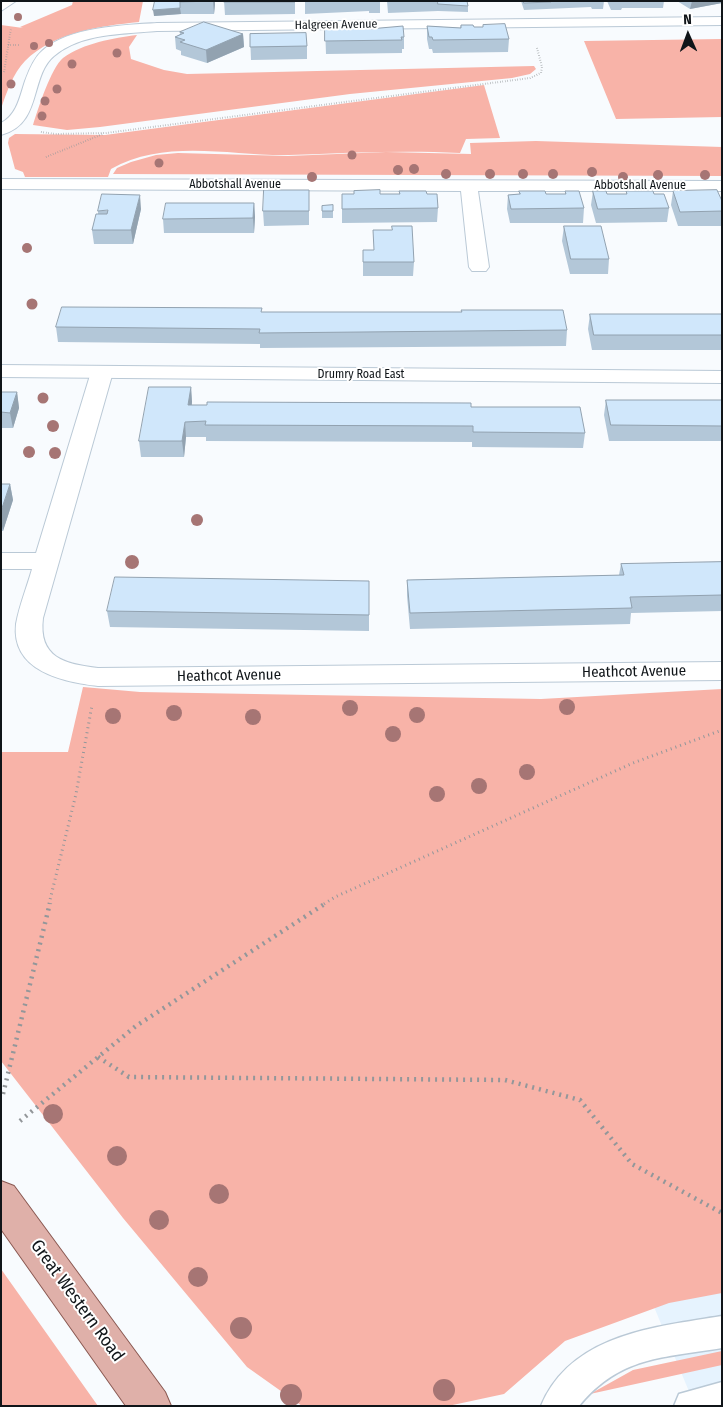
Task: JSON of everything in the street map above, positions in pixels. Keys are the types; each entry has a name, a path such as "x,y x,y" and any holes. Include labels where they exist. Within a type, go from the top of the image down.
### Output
{"main road":[{"name":"Great Western Road","path":"1,1198 151,1406"}],"street":[{"path":"1,7 9,1"},
{"path":"496,9 499,23"},
{"name":"Halgreen Avenue","path":"5,129 18,119 39,65 48,54 63,44 110,32 157,27 722,21"},
{"name":"Abbotshall Avenue","path":"1,184 722,186"},
{"path":"469,186 479,268"},
{"name":"Drumry Road East","path":"1,371 722,377"},
{"name":"Heathcot Avenue","path":"102,372 29,625 30,640 38,655 52,668 72,674 98,677 722,671"},
{"path":"1,561 46,561"}],"lane":[{"path":"558,1406 586,1373 611,1358 640,1348 722,1332"},
{"path":"691,1406 722,1399"}],"path":[{"path":"5,129 55,134 106,133 530,78 541,73 542,67 530,23"},
{"path":"42,158 106,133"},
{"path":"3,1094 76,794 98,677"},
{"path":"20,1121 136,1026 335,897 633,763 722,730"},
{"path":"98,1057 129,1077 505,1080 580,1100 632,1164 722,1213"}],"shaded area":[{"path":"73,1 143,1 139,22 93,28 78,32 50,43 37,51 17,71 1,109 1,25 23,28 20,27 72,5"},
{"path":"137,35 129,47 131,59 164,70 187,74 534,66 536,69 530,74 512,78 350,94 100,127 67,130 33,125 54,70 63,58 89,45"},
{"path":"722,39 722,117 616,119 584,41"},
{"path":"484,85 500,138 466,139 460,153 396,152 267,155 176,151 132,160 111,169 108,177 25,177 23,172 15,169 8,143 9,138 15,134 105,135"},
{"path":"536,141 722,147 722,176 113,174 117,168 131,162 156,155 178,153 288,156 386,152 471,154 470,143"},
{"path":"83,687 140,692 541,699 722,689 722,1293 669,1303 565,1341 504,1394 448,1406 302,1406 247,1367 123,1218 1,1061 1,752 68,752"},
{"path":"1,1269 98,1406 1,1406"},
{"path":"722,1287 722,1406 695,1406 652,1302"},
{"path":"722,1351 722,1365 590,1394 633,1370"}],"building":[{"path":"155,1 180,1 180,8 153,10"},
{"path":"180,1 213,1 180,2"},
{"path":"295,1 295,2 224,2"},
{"path":"438,1 467,1 468,6 438,4"},
{"path":"524,1 551,1 551,2 524,3"},
{"path":"204,22 243,34 206,50 180,42 185,40 175,37 184,33 180,32"},
{"path":"505,24 509,39 433,40 432,37 429,37 427,26 461,28 461,25 483,27 483,25"},
{"path":"325,26 357,28 356,26 369,26 369,29 403,26 404,37 401,37 402,40 325,41"},
{"path":"306,33 307,46 250,47 250,34"},
{"path":"264,190 309,190 309,211 263,211"},
{"path":"380,190 380,194 400,194 399,191 426,191 427,194 437,194 438,208 342,209 342,194 354,194 354,191"},
{"path":"717,190 722,201 722,211 680,212 673,191"},
{"path":"519,191 545,191 546,194 566,194 565,191 579,191 584,208 511,209 508,195 520,194"},
{"path":"593,191 606,191 607,194 627,194 626,191 653,191 654,194 664,194 669,208 598,209"},
{"path":"102,194 140,195 131,230 92,230 96,214 107,214 108,210 98,211"},
{"path":"166,203 254,203 253,218 163,219"},
{"path":"333,205 333,211 322,211 322,206"},
{"path":"392,226 412,226 414,262 363,262 363,250 374,250 373,230 392,230"},
{"path":"564,226 601,226 609,259 571,259"},
{"path":"62,307 262,308 261,312 563,310 567,330 259,333 260,329 56,327"},
{"path":"590,314 722,314 722,335 594,335"},
{"path":"149,387 191,387 188,405 207,405 207,402 471,403 471,407 580,407 585,433 473,432 473,426 205,425 206,421 185,422 182,441 139,441"},
{"path":"1,392 17,392 10,413 1,412"},
{"path":"606,400 722,400 722,426 611,425"},
{"path":"1,484 10,484 1,511"},
{"path":"722,562 722,595 630,597 632,608 410,613 407,580 624,575 621,564"},
{"path":"115,577 369,581 369,615 107,611"}]}
